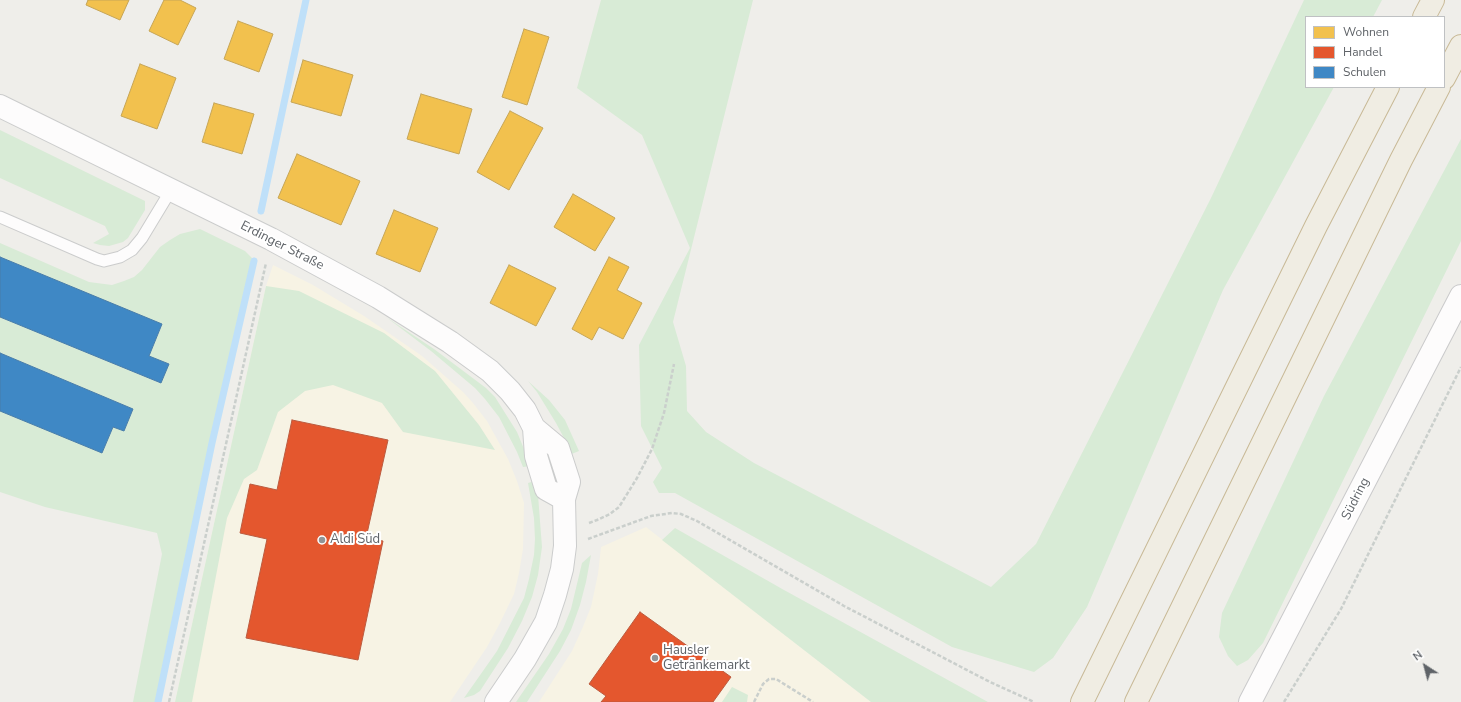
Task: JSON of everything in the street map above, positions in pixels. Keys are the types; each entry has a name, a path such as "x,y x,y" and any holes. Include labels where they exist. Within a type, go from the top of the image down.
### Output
{"highway":[{"path":"1425,16 1433,0"},
{"path":"1445,76 1461,46"},
{"path":"1082,702 1316,226 1387,88"},
{"path":"1136,702 1401,160 1438,88"}],"street":[{"name":"Erdinger Straße","path":"0,106 171,190 317,264 378,297 450,342 490,371 510,391 525,410 534,428 536,456 546,489 564,499 565,538 562,569 546,622 526,659 496,702"},
{"name":"Südring","path":"1250,702 1461,296"}],"lane":[{"path":"0,217 104,261 120,257 132,250 142,238 171,190"}],"path":[{"path":"169,702 266,260"},
{"path":"565,538 610,514 619,507 637,478 652,449 664,413 674,364"},
{"path":"1284,702 1341,609 1461,367"},
{"path":"565,538 597,537 651,516 681,514 697,521 844,606 990,682 1034,702"},
{"path":"754,702 763,684 768,679 776,678 813,702"}],"shaded area":[{"path":"273,265 313,285 364,316 422,356 463,392 487,421 508,459 517,481 524,503 523,549 514,594 487,647 450,702 175,702 266,286"},
{"path":"646,527 871,702 539,702 572,651 591,607 598,574 601,547"}],"green space":[{"path":"601,0 753,0 673,322 686,366 687,411 706,432 754,463 991,587 1036,544 1211,198 1304,0 1382,0 1374,16 1305,16 1305,88 1333,88 1223,290 1087,607 1053,658 1034,672 952,647 675,493 659,493 653,482 662,468 641,426 639,345 690,248 642,135 577,88"},
{"path":"0,130 145,201 145,210 128,238 123,242 109,246 93,243 109,234 105,226 0,178"},
{"path":"1461,139 1461,241 1263,643 1248,660 1237,666 1228,656 1219,637 1222,613 1324,396"},
{"path":"200,229 245,251 252,258 157,702 133,702 162,554 157,533 45,507 0,492 0,411 102,453 113,427 124,431 133,409 0,353 0,317 160,383 169,364 149,356 162,325 0,257 0,243 89,282 112,285 134,277 142,270 160,247 170,240 180,234"},
{"path":"266,286 299,291 384,333 435,371 479,425 495,450 403,432 382,403 333,385 305,391 278,412 257,470 244,479 227,518 192,702 175,702"},
{"path":"386,317 434,349 486,388 495,397 517,432 531,466 523,467 499,417 475,388 431,351"},
{"path":"528,381 549,400 565,420 579,451 569,455 564,438 556,423 537,392"},
{"path":"535,481 538,495 542,547 538,575 532,597 508,648 480,691 474,695 464,698 497,651 524,598 534,555 535,539 534,518 528,483"},
{"path":"675,528 784,590 988,702 871,702 662,540"},
{"path":"591,555 580,605 571,630 560,651 527,702 516,702 549,654 563,629 571,609 582,563"},
{"path":"732,687 748,695 747,702 722,702"}],"building: Wohnen":[{"path":"88,0 129,0 120,20 86,5"},
{"path":"164,0 180,0 196,8 178,45 149,31"},
{"path":"238,21 273,34 259,72 224,59"},
{"path":"524,29 549,37 527,105 502,97"},
{"path":"303,60 353,75 341,116 291,102"},
{"path":"140,64 176,78 157,129 121,116"},
{"path":"421,94 472,109 459,154 407,139"},
{"path":"214,103 254,114 242,154 202,142"},
{"path":"510,111 543,128 509,190 477,172"},
{"path":"297,154 360,181 341,225 278,198"},
{"path":"573,194 615,218 595,251 554,227"},
{"path":"394,210 438,228 420,272 376,254"},
{"path":"609,257 629,267 617,290 642,303 623,339 599,327 592,340 572,329"},
{"path":"509,265 556,288 536,326 490,303"}],"building: Handel":[{"name":"Aldi Süd","path":"292,420 388,440 366,538 383,541 358,660 246,638 267,539 240,533 250,484 277,490"},
{"name":"Hausler Getränkemarkt","path":"640,612 731,677 713,702 601,702 606,696 589,684"}],"building: Schulen":[{"path":"0,257 162,324 149,356 169,364 161,383 0,317"},
{"path":"0,353 133,409 124,431 113,427 102,453 0,411"}],"waterway":[{"path":"261,211 306,0"},
{"path":"158,702 212,443 254,261"}],"place":[{"name":"Aldi Süd","path":"322,540"},
{"name":"Hausler Getränkemarkt","path":"655,658"}]}
